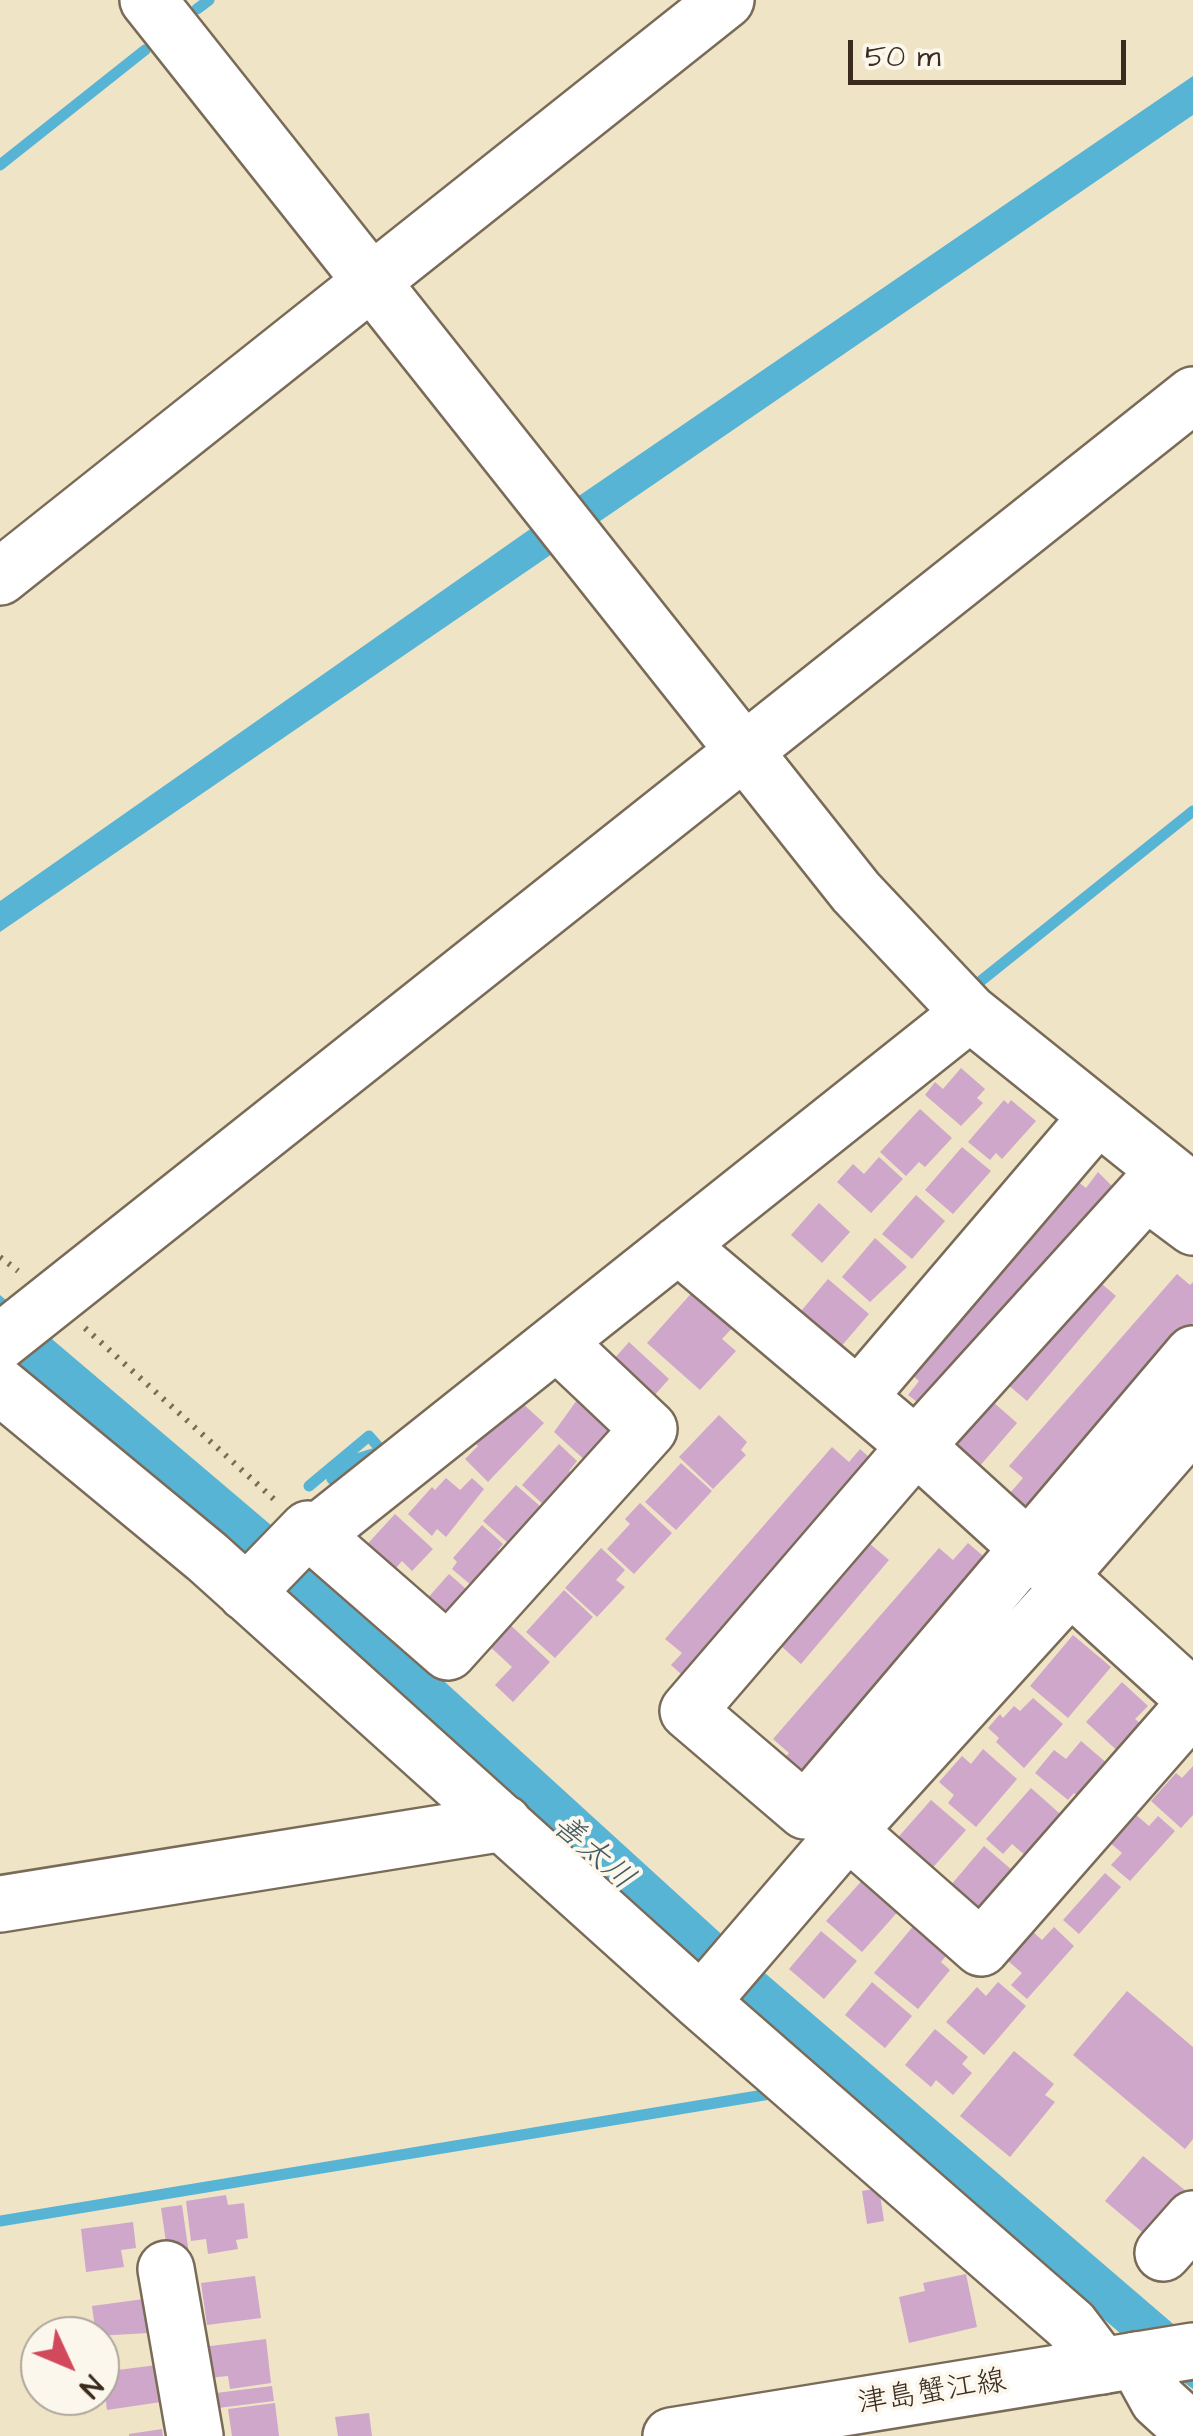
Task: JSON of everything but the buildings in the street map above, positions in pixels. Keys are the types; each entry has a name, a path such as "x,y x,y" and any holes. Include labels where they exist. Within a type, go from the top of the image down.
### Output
{"street":[{"path":"148,0 856,892 970,1012 1193,1192"},
{"path":"0,577 726,0"},
{"path":"0,1342 53,1304 1193,395"},
{"path":"556,1342 648,1429 448,1652 314,1535 556,1342 678,1245 970,1012"},
{"path":"858,1397 1097,1117"},
{"path":"1193,1227 1146,1192 916,1446 688,1711 804,1811 1193,1354"},
{"path":"678,1245 916,1446 1068,1589 1193,1698"},
{"path":"0,1386 250,1589 504,1823 1193,2432"},
{"path":"705,1998 848,1831 1068,1589 1066,1568 1193,1422"},
{"path":"250,1589 304,1533"},
{"path":"848,1831 981,1948 1193,1706"},
{"path":"0,1904 504,1823"},
{"path":"166,2269 195,2436"},
{"name":"津島蟹江線","path":"671,2436 765,2428 1193,2351"}],"path":[{"path":"0,1257 304,1533"}],"water":[{"path":"1193,76 1193,115 0,932 0,901 526,532"},
{"name":"善太川","path":"0,1295 298,1548 752,1962 1193,2341 1193,2389 1142,2352 736,2002 0,1353"}],"waterway":[{"path":"197,9 209,0"},
{"path":"0,165 145,50"},
{"path":"977,984 1193,811"},
{"path":"309,1486 369,1436 382,1451 391,1443"},
{"path":"332,1479 357,1459 382,1451"},
{"path":"0,2221 776,2093"}]}
